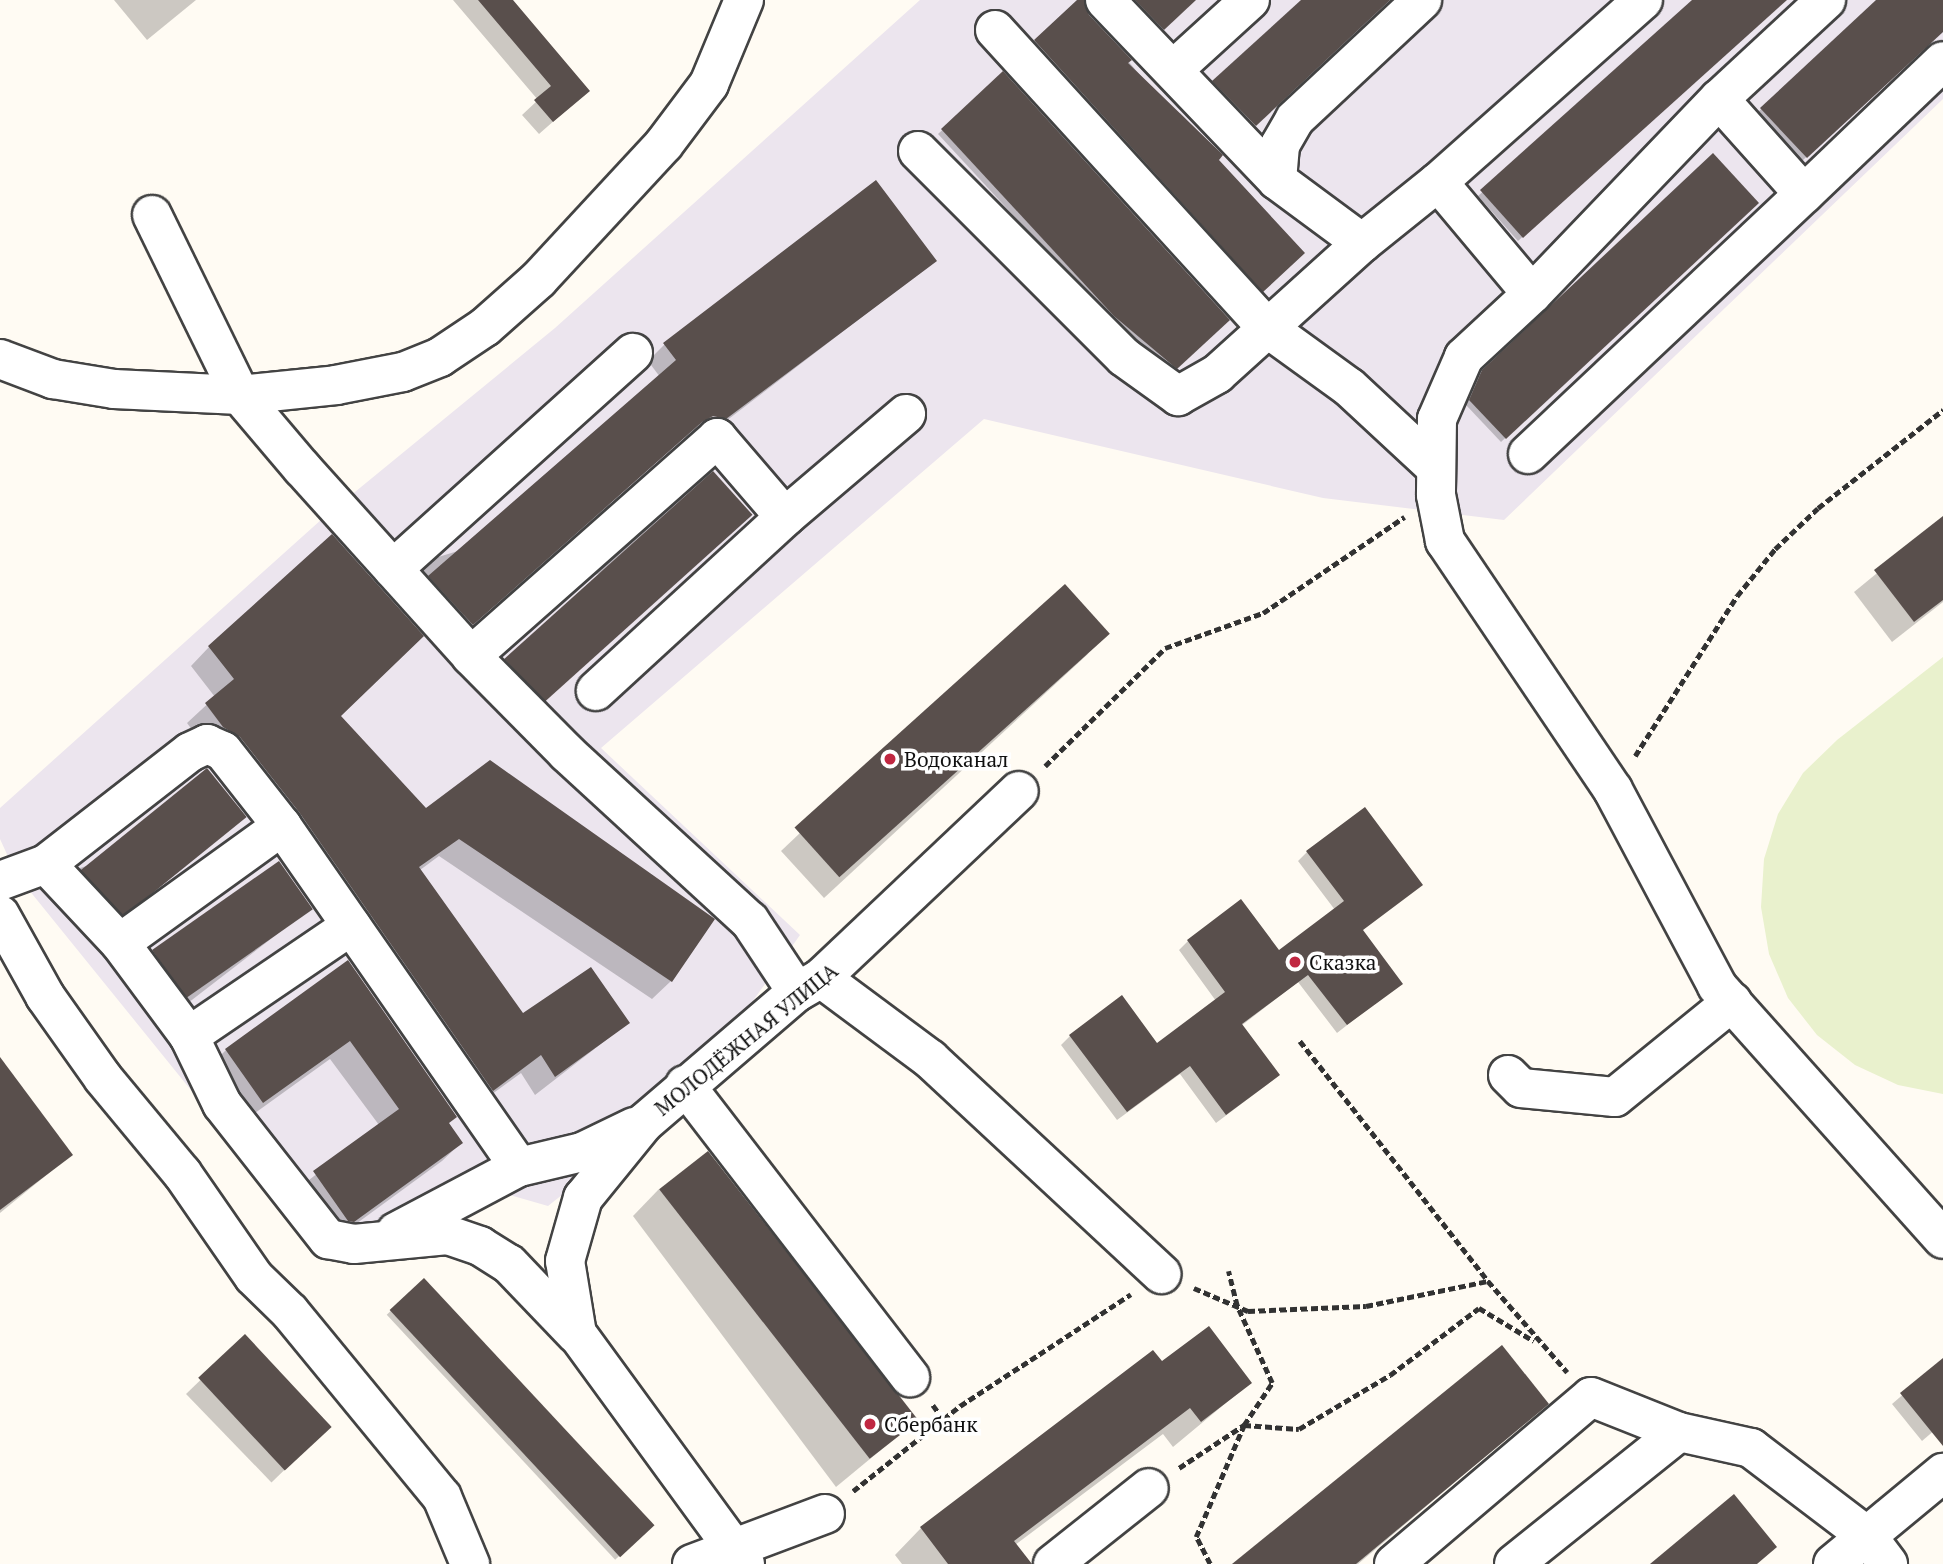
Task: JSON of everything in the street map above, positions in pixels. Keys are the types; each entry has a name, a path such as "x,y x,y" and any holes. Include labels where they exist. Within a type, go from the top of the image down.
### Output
{"street":[{"path":"0,359 53,379 114,388 240,395 336,385 403,372 440,357 485,327 539,279 664,144 709,84 744,0"},
{"path":"1105,0 1277,180 1362,243"},
{"path":"1173,70 1250,0"},
{"path":"1277,180 1280,145 1295,119 1422,0"},
{"path":"918,151 1124,357 1178,396 1217,374 1266,327 1362,243 1438,182 1643,0"},
{"path":"1826,0 1719,99 1532,294 1464,357 1437,419 1436,481 1445,541 1613,790 1717,986 1943,1239"},
{"path":"995,30 1266,327 1349,387 1436,481"},
{"path":"1528,454 1943,61"},
{"path":"1719,99 1804,194"},
{"path":"1438,182 1532,294"},
{"path":"152,215 240,395 471,656 567,752 750,921 809,985 930,1059 1161,1274"},
{"path":"393,569 633,353"},
{"path":"596,691 785,517 906,414"},
{"path":"471,656 717,438 785,517"},
{"path":"0,881 46,863 190,752 207,744 223,751 282,826 519,1167"},
{"name":"МОЛОДЁЖНАЯ УЛИЦА","path":"740,1557 577,1334 565,1261 583,1198 644,1123 685,1085 809,985 1019,791"},
{"path":"120,943 282,826"},
{"path":"46,863 120,943 189,1036 222,1104 328,1239 354,1244 384,1238 448,1235 480,1246 509,1264 577,1334"},
{"path":"0,915 45,996 103,1078 182,1173 254,1278 290,1312 442,1497 470,1564"},
{"path":"189,1036 351,926"},
{"path":"1508,1075 1521,1088 1615,1097 1732,1002"},
{"path":"685,1085 910,1377"},
{"path":"384,1238 519,1167 582,1152 644,1123"},
{"path":"1394,1564 1591,1397 1679,1432 1751,1448 1878,1550"},
{"path":"1514,1564 1679,1432"},
{"path":"1833,1564 1878,1550 1943,1473"},
{"path":"1053,1564 1149,1488"},
{"path":"692,1564 740,1557 825,1514"}],"path":[{"path":"1613,790 1737,596 1775,549 1818,508 1943,410"},
{"path":"1019,791 1165,648 1263,613 1436,481"},
{"path":"1300,1041 1539,1344 1591,1397"},
{"path":"1210,1564 1196,1537 1244,1425 1272,1383 1237,1306 1228,1271"},
{"path":"825,1514 960,1406 1161,1274 1248,1311 1366,1306 1488,1281"},
{"path":"1149,1488 1244,1425 1299,1429 1390,1375 1479,1308 1539,1344"}],"shaded area":[{"path":"920,0 1943,0 1943,99 1504,520 1323,498 984,419 601,748 800,935 682,1100 548,1206 496,1191 322,1252 16,874 0,839 0,808 322,519 555,328"}],"green space":[{"path":"1943,657 1943,1094 1898,1085 1855,1065 1817,1035 1788,998 1769,954 1761,907 1764,859 1778,814 1803,773 1837,740"}],"building":[{"path":"478,0 513,0 590,91 553,122 534,100 551,86"},
{"path":"1077,0 1084,0 1089,15 1132,60 1128,63 1223,155 1219,160 1305,253 1263,292 1034,40"},
{"path":"1135,0 1196,0 1164,30"},
{"path":"1301,0 1390,0 1256,126 1212,81"},
{"path":"1692,0 1787,0 1523,238 1480,190"},
{"path":"1876,0 1943,0 1943,32 1807,158 1760,108"},
{"path":"1003,71 1230,320 1177,369 1114,316 941,129"},
{"path":"1713,153 1759,203 1506,439 1469,400 1482,370"},
{"path":"876,180 937,261 726,419 713,416 702,422 473,625 428,576 676,360 663,343"},
{"path":"713,471 752,515 544,703 504,659"},
{"path":"1943,516 1943,600 1914,622 1874,570"},
{"path":"332,534 424,636 341,716 426,808 490,760 715,919 672,982 459,839 419,867 523,1013 591,967 630,1023 555,1077 541,1055 493,1091 299,812 240,737 223,727 205,703 234,679 208,646"},
{"path":"1065,584 1110,634 839,877 794,828"},
{"path":"207,768 247,817 120,920 80,871"},
{"name":"Сказка","path":"1365,807 1423,885 1363,930 1403,984 1347,1025 1308,975 1242,1024 1280,1075 1226,1115 1190,1066 1127,1112 1069,1035 1122,995 1157,1043 1225,992 1187,940 1241,899 1279,950 1344,901 1306,851"},
{"path":"279,861 313,909 186,998 152,950"},
{"path":"348,960 457,1117 449,1123 463,1143 354,1222 348,1221 313,1171 399,1109 350,1041 263,1103 225,1049"},
{"path":"0,1057 73,1155 0,1210"},
{"path":"708,1151 919,1420 870,1459 659,1189"},
{"path":"424,1278 655,1525 620,1557 390,1310"},
{"path":"1209,1326 1252,1383 1201,1422 1190,1408 1014,1541 1032,1564 948,1564 920,1527 1153,1350 1162,1361"},
{"path":"245,1334 332,1427 285,1471 198,1378"},
{"path":"1502,1345 1549,1404 1356,1564 1232,1564"},
{"path":"1943,1358 1943,1446 1900,1393"},
{"path":"1734,1494 1777,1547 1757,1564 1650,1564"}],"place":[{"name":"Водоканал","path":"890,759"},
{"name":"Сказка","path":"1295,962"},
{"name":"Сбербанк","path":"870,1424"}]}
